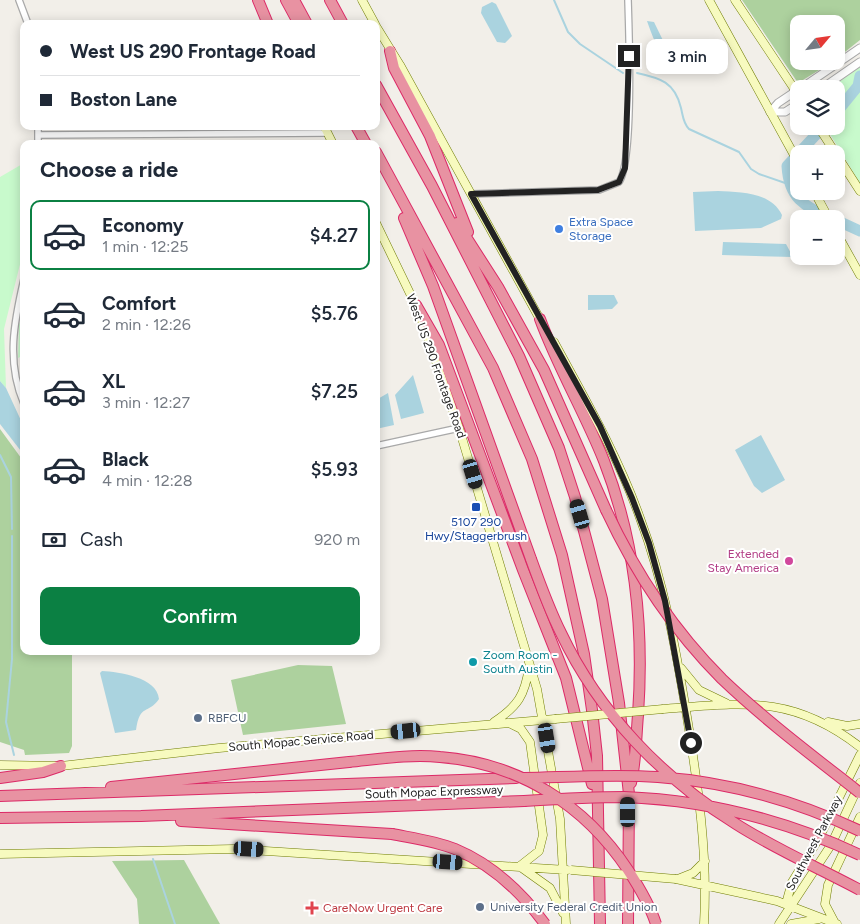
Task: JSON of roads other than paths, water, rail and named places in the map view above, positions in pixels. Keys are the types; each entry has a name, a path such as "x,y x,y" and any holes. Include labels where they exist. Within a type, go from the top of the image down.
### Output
{"highway":[{"path":"258,0 266,20"},
{"path":"286,0 297,20"},
{"path":"294,0 305,20"},
{"path":"330,0 341,20"},
{"path":"390,51 394,68 430,136 482,263"},
{"path":"380,92 432,186 519,356 559,448 575,497 590,548 612,648 628,794 628,924"},
{"path":"380,159 494,368 528,450 562,555 584,654 597,756 600,924"},
{"path":"380,171 413,235 550,608 574,659 608,710 653,760 678,784 737,825 860,890"},
{"path":"432,186 482,263 544,370 606,510 625,548 648,587 679,631 706,662 751,705 860,793"},
{"path":"412,219 413,235"},
{"path":"416,305 439,345 566,678 597,807"},
{"path":"540,319 605,463 620,509 631,555 638,606 641,670 635,766 628,794"},
{"path":"78,794 120,786 166,783 410,756 440,757 499,768 544,788 579,812 614,849 641,890 656,924"},
{"path":"0,778 42,772 61,766"},
{"name":"South Mopac Expressway","path":"0,796 623,775 695,781 730,787 788,802 860,831"},
{"name":"South Mopac Expressway","path":"0,818 141,816 623,798 695,804 787,825 860,855"},
{"path":"141,816 164,820 225,822 392,834 455,849 486,866 510,884 533,907 545,924"}],"main road":[{"path":"253,0 265,20"},
{"path":"362,0 373,20"},
{"path":"709,0 790,148"},
{"path":"735,0 790,80"},
{"path":"380,32 400,65 600,426 632,498 649,543 665,601 679,664 700,803 706,861 704,924"},
{"path":"845,168 860,190"},
{"name":"West US 290 Frontage Road","path":"380,231 416,305 459,428 544,720 568,870 566,922"},
{"path":"845,248 860,274"},
{"path":"679,664 699,690 728,704"},
{"path":"492,723 509,712 518,701 527,682 529,665"},
{"name":"South Mopac Service Road","path":"0,765 61,766 492,723 728,704 766,704 791,710 819,720 860,747"},
{"path":"819,720 846,726 860,724"},
{"path":"507,722 521,729 530,742 543,835 539,851 520,866"},
{"name":"Southwest Parkway","path":"779,924 788,903 792,882 813,848 860,754"},
{"name":"Southwest Parkway","path":"788,903 796,896 831,845 860,783"},
{"path":"836,923 825,904 828,886 860,817"},
{"path":"0,854 224,848 520,866 676,879 788,903 836,923"},
{"path":"676,879 694,873 706,861"},
{"path":"520,866 550,888 559,901 566,922"},
{"path":"791,924 801,920 823,919"}],"street":[{"path":"19,0 26,20"},
{"path":"471,194 598,190 619,182 625,168 627,137 628,0"},
{"path":"814,80 860,48"},
{"path":"834,80 860,62"},
{"path":"770,112 778,103 790,96"},
{"path":"770,112 785,112 790,109"},
{"path":"38,130 38,140"},
{"path":"38,135 326,130"},
{"path":"20,296 13,327 12,348 15,375 20,391"},
{"path":"380,445 459,428"}],"water":[{"path":"492,2 496,4 512,36 505,43 497,42 481,13 482,7"},
{"path":"647,21 654,22 674,63 671,64 659,50"},
{"path":"688,43 694,55 681,62 674,50"},
{"path":"693,192 745,193 763,198 777,207 782,215 781,219 761,228 695,231"},
{"path":"723,242 786,244 790,251 790,257 722,255"},
{"path":"588,295 614,295 618,303 612,309 588,310"},
{"path":"413,375 424,413 401,419 395,395"},
{"path":"0,381 6,388 20,418 20,450 0,424"},
{"path":"388,393 394,425 380,428 380,398"},
{"path":"761,435 785,480 762,493 754,486 735,450"},
{"path":"102,671 136,677 152,685 157,692 159,699 142,713 136,730 115,733 100,673"}],"waterway":[{"path":"554,0 568,32 580,44 623,73"},
{"path":"637,73 659,79 671,87 678,99 684,122 689,129 739,152 751,169 759,174 788,184"},
{"path":"845,102 858,86 860,76"},
{"path":"814,210 795,194 788,178 787,166 816,135"},
{"path":"845,224 860,231"},
{"path":"0,455 11,477 12,529"},
{"path":"12,536 12,659 6,722 14,755"},
{"path":"153,859 175,924"}],"place":[{"name":"Extra Space Storage","path":"559,229"},
{"name":"5107 290 Hwy/Staggerbrush","path":"476,507"},
{"name":"Extended Stay America","path":"789,561"},
{"name":"Zoom Room - South Austin","path":"473,662"},
{"name":"RBFCU","path":"198,718"},
{"name":"University Federal Credit Union","path":"480,907"},
{"name":"CareNow Urgent Care","path":"312,908"}]}
